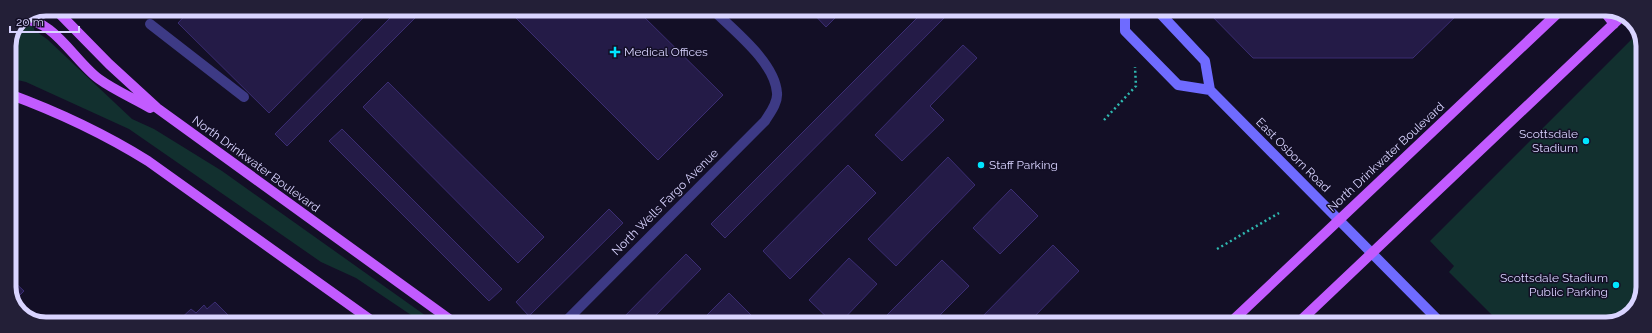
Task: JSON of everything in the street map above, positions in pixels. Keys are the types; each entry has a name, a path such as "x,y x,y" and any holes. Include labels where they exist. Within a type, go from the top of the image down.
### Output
{"main road":[{"name":"North Drinkwater Boulevard","path":"61,16 125,79 173,120 446,317"},
{"path":"1125,16 1125,31 1178,84 1210,90 1205,61 1162,16"},
{"name":"North Drinkwater Boulevard","path":"1236,317 1555,16"},
{"path":"1608,16 1614,24"},
{"path":"1304,317 1619,19"},
{"path":"30,21 40,22 98,79 173,120"},
{"name":"East Osborn Road","path":"1210,90 1435,317"},
{"path":"16,97 75,120 112,138 180,183 365,317"}],"street":[{"name":"North Wells Fargo Avenue","path":"570,317 765,121 774,105 777,94 773,78 763,61 719,16"},
{"path":"150,24 244,97"}],"path":[{"path":"1104,120 1136,86 1135,67"},
{"path":"1217,249 1279,213"}],"green space":[{"path":"35,18 34,30 47,39 132,119 154,129 222,171 428,317 414,317 356,278 321,262 129,129 26,82 16,80 16,46 21,29 29,21"},
{"name":"Scottsdale Stadium","path":"1634,37 1636,44 1636,287 1632,302 1626,310 1617,315 1606,317 1494,317 1449,272 1454,266 1430,241"}],"building":[{"path":"184,16 365,16 269,113 178,23"},
{"path":"392,16 417,16 287,146 275,134"},
{"name":"Medical Offices","path":"514,16 643,16 723,95 658,160"},
{"path":"816,16 837,16 826,27"},
{"path":"919,16 946,16 725,238 711,224"},
{"path":"1212,16 1456,16 1413,58 1253,58"},
{"path":"963,45 977,58 930,106 944,120 902,161 875,135"},
{"path":"388,82 544,237 518,263 363,107"},
{"path":"342,129 502,289 489,301 329,141"},
{"path":"948,157 975,185 896,266 868,239"},
{"path":"848,165 876,193 790,279 763,251"},
{"path":"1011,189 1038,216 1000,254 973,228"},
{"path":"609,209 623,223 529,316 516,302"},
{"path":"1053,245 1079,271 1034,317 982,317"},
{"path":"686,254 701,269 654,317 624,317"},
{"path":"849,258 877,284 846,317 827,317 809,300"},
{"path":"942,260 969,286 938,317 885,317"},
{"path":"16,284 24,291 18,297"},
{"path":"729,293 753,317 705,317"},
{"path":"215,302 230,317 182,317 191,309 196,313 204,305 207,309"}],"place":[{"name":"Medical Offices","path":"615,52"},
{"name":"Scottsdale Stadium","path":"1586,141"},
{"name":"Staff Parking","path":"981,165"},
{"name":"Scottsdale Stadium Public Parking","path":"1616,285"}]}
